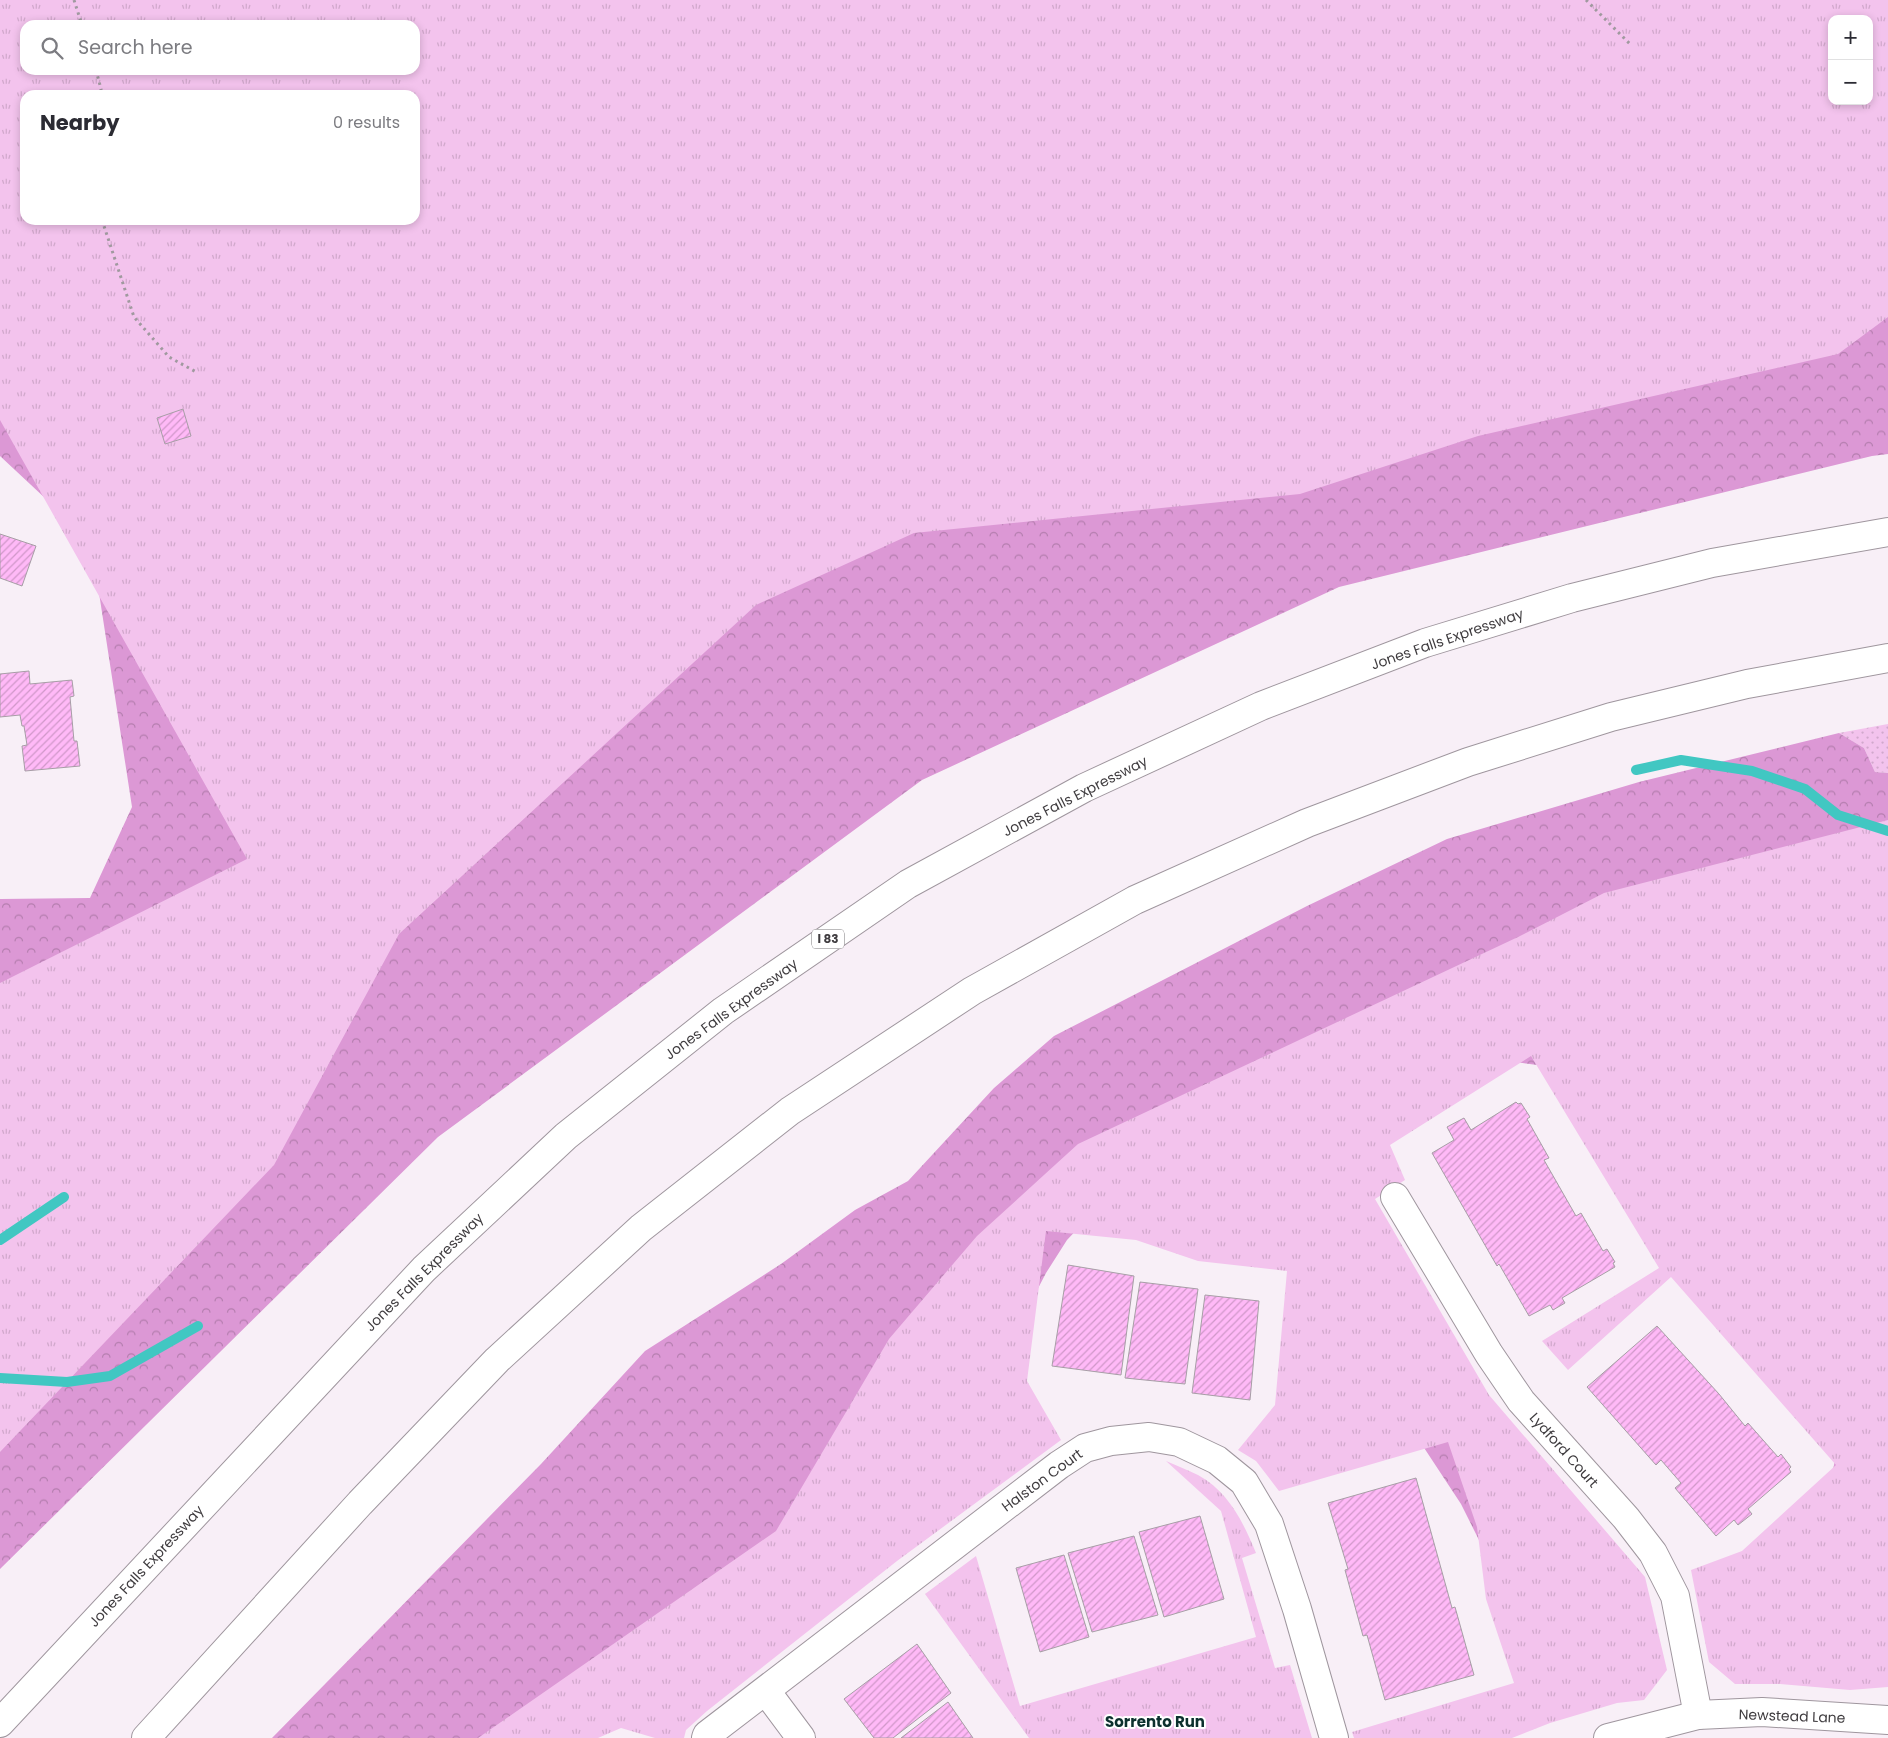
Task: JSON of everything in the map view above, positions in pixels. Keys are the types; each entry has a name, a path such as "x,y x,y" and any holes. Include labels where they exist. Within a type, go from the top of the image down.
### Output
{"main road":[{"name":"Jones Falls Expressway","path":"0,1724 424,1269 566,1136 723,1011 908,884 1084,788 1260,706 1425,643 1572,598 1712,562 1888,532"},
{"path":"146,1738 360,1503 497,1360 641,1228 790,1111 972,992 1135,900 1307,823 1468,762 1611,717 1748,684 1888,658"},
{"name":"Lydford Court","path":"1395,1197 1489,1354 1521,1401 1626,1518 1653,1553 1675,1596 1698,1715"},
{"name":"Halston Court","path":"706,1738 1059,1465 1085,1448 1110,1441 1149,1437 1179,1442 1218,1460 1244,1482 1269,1524 1297,1609 1334,1738"},
{"path":"766,1691 801,1738"},
{"name":"Newstead Lane","path":"1608,1738 1698,1715 1762,1712 1888,1720"}],"path":[{"path":"74,0 80,20"},
{"path":"1586,0 1630,45"},
{"path":"97,75 101,90"},
{"path":"104,225 134,317 169,356 198,373"}],"green space":[{"path":"0,0 1888,0 1888,454 1872,456 1339,587 922,780 438,1137 0,1569 0,899 90,898 132,807 91,541 0,456"},
{"path":"0,0 1888,0 1888,317 1838,354 1478,436 1300,494 914,533 756,605 399,934 274,1165 0,1452 0,983 247,859 0,420"},
{"path":"1888,724 1888,773 1875,772 1864,748 1839,733"},
{"path":"1839,733 1864,748 1875,772 1888,773 1888,1445 1833,1470 1836,1455 1537,1065 1494,1059 1396,1097 1365,1205 1501,1584 1461,1504 1411,1428 1286,1266 1098,1207 1067,1240 1046,1273 1020,1323 1005,1373 532,1738 272,1738 541,1464 645,1351 781,1264 855,1210 908,1181 994,1088 1054,1036 1307,906 1447,839 1639,782"},
{"path":"1888,820 1888,1687 1850,1690 1780,1684 1735,1684 1709,1662 1691,1570 1742,1551 1836,1465 1671,1277 1568,1370 1542,1341 1659,1268 1531,1056 1390,1145 1405,1180 1375,1199 1489,1395 1645,1577 1667,1670 1644,1700 1617,1703 1550,1723 1512,1738 1354,1738 1352,1732 1514,1683 1486,1599 1477,1527 1448,1442 1279,1491 1256,1461 1238,1450 1275,1405 1287,1271 1198,1261 1136,1240 1046,1231 1027,1381 1061,1440 897,1561 707,1711 686,1730 684,1738 655,1738 621,1728 598,1738 478,1738 776,1531 889,1339 977,1236 1078,1144 1518,937 1604,893"},
{"path":"1166,1461 1209,1482 1227,1499 1246,1530 1256,1553 1242,1558 1275,1668 1290,1665 1312,1738 1029,1738 925,1594 976,1556 1020,1706 1256,1637 1221,1511"}],"building":[{"path":"183,409 191,436 165,444 157,418"},
{"path":"0,534 36,546 22,586 0,578"},
{"path":"29,671 30,684 72,680 74,696 70,697 74,741 77,741 80,766 25,771 22,746 27,745 20,715 0,717 0,674"},
{"path":"1516,1102 1518,1104 1521,1103 1530,1117 1527,1119 1549,1158 1544,1160 1576,1216 1581,1213 1603,1251 1607,1249 1615,1262 1613,1263 1615,1267 1562,1298 1565,1303 1553,1310 1550,1305 1529,1316 1499,1264 1497,1266 1432,1153 1454,1140 1447,1127 1464,1118 1471,1130"},
{"path":"1068,1265 1134,1276 1121,1375 1052,1366"},
{"path":"1140,1282 1198,1289 1185,1384 1125,1378"},
{"path":"1205,1295 1259,1301 1250,1400 1192,1393"},
{"path":"1657,1326 1719,1394 1745,1426 1748,1423 1778,1457 1781,1454 1791,1467 1789,1469 1791,1472 1748,1509 1752,1514 1738,1525 1734,1520 1716,1536 1675,1488 1681,1483 1661,1460 1656,1465 1587,1387"},
{"path":"1416,1478 1452,1608 1455,1607 1474,1675 1385,1700 1367,1635 1363,1636 1345,1570 1348,1569 1328,1503"},
{"path":"1200,1516 1224,1599 1164,1617 1139,1532"},
{"path":"1134,1536 1158,1615 1092,1632 1068,1553"},
{"path":"1064,1555 1089,1637 1040,1652 1016,1568"},
{"path":"917,1644 951,1693 893,1738 874,1738 844,1699"},
{"path":"948,1702 973,1738 901,1738"}],"waterway":[{"path":"1636,770 1681,760 1752,771 1805,789 1838,815 1888,831"},
{"path":"0,1240 64,1197"},
{"path":"0,1378 67,1382 110,1376 198,1326"}],"district":[{"name":"Sorrento Run","path":"1155,1722"}]}
